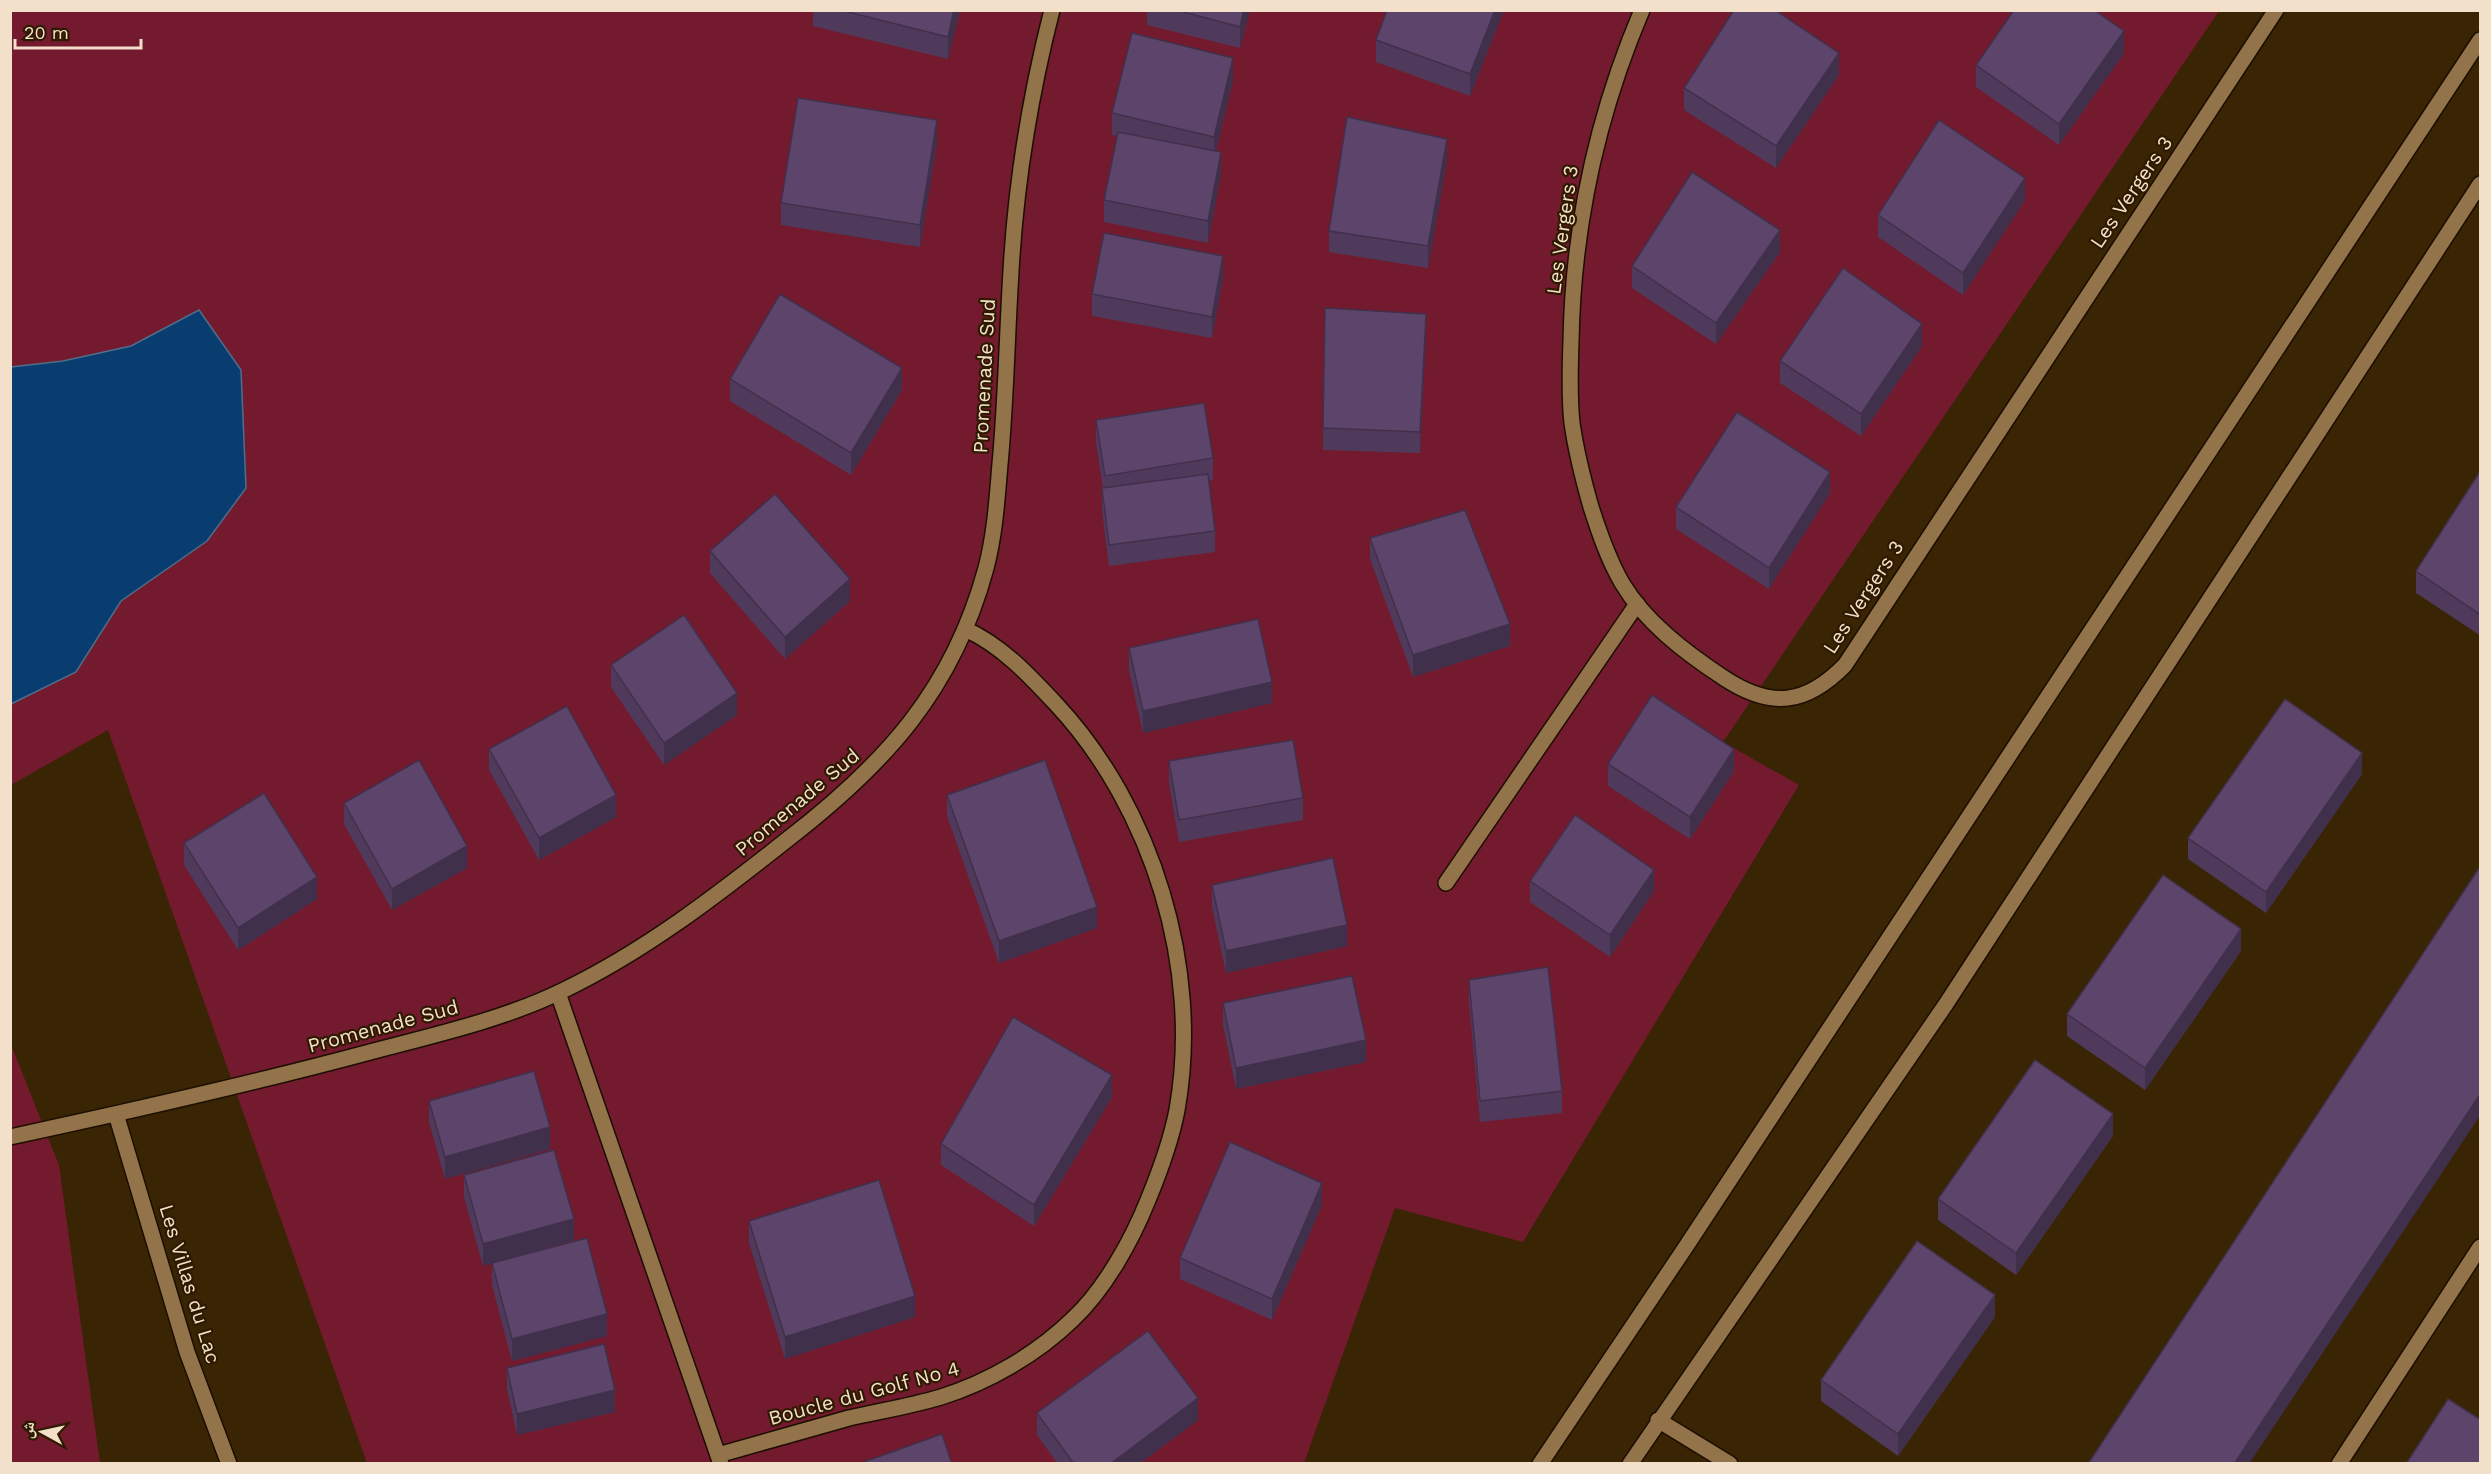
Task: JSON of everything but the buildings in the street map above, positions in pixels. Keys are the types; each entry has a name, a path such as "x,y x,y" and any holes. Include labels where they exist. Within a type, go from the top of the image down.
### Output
{"street":[{"name":"Promenade Sud","path":"10,1137 302,1070 440,1034 507,1013 558,993 605,969 667,931 739,879 824,811 889,751 916,716 946,668 965,629 984,574 995,525 1003,435 1017,187 1038,68 1052,10"},
{"name":"Les Vergers 3","path":"1642,10 1625,50 1602,121 1585,194 1572,290 1570,373 1572,422 1581,472 1607,551 1622,582 1637,604 1671,639 1705,666 1732,683 1752,692 1791,698 1809,694 1828,683 1845,665 2276,10"},
{"path":"1542,1463 2481,40"},
{"path":"1630,1464 1658,1420 1946,1004 2481,184"},
{"path":"1446,883 1637,604"},
{"name":"Boucle du Golf No 4","path":"558,993 719,1459 850,1418 941,1397 997,1374 1050,1339 1082,1309 1129,1242 1143,1214 1168,1146 1177,1109 1183,1043 1176,949 1161,886 1151,860 1118,792 1085,737 1026,673 982,637 965,629"},
{"name":"Les Villas du Lac","path":"116,1114 187,1352 229,1464"},
{"path":"2339,1464 2481,1247"},
{"path":"1658,1420 1730,1464"}],"shaded area":[{"path":"11,11 2219,11 1723,742 1799,785 1523,1242 1395,1208 1304,1463 367,1463 108,730 11,785"},
{"path":"10,1042 59,1165 100,1463 11,1463"}],"water":[{"path":"199,310 241,370 246,488 207,541 121,601 76,672 11,704 11,367 63,361 131,346"}]}
